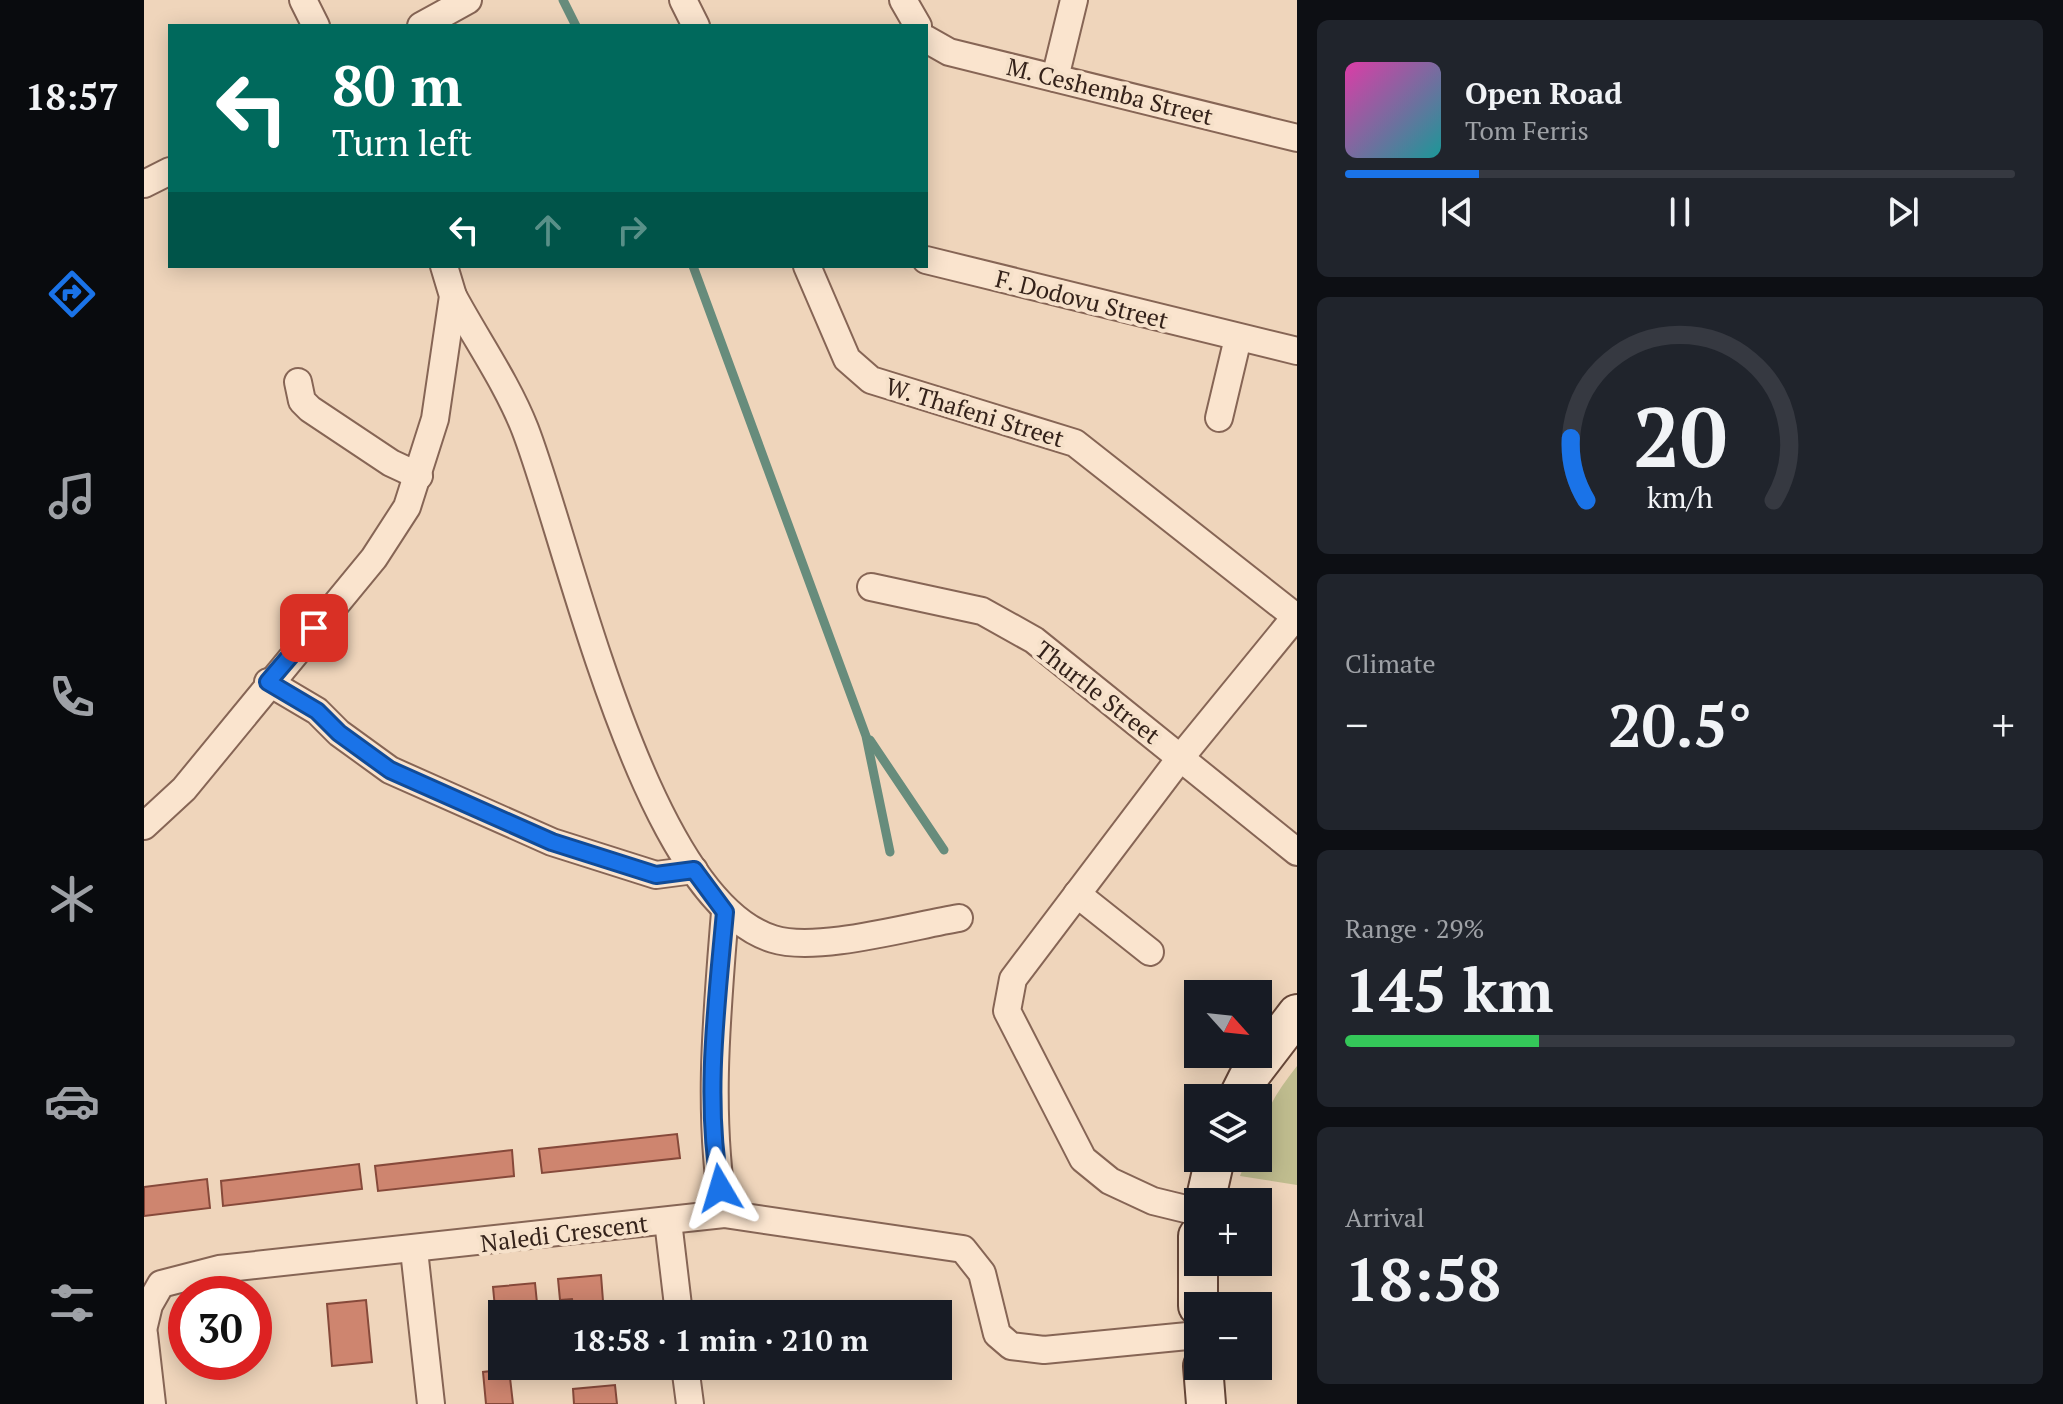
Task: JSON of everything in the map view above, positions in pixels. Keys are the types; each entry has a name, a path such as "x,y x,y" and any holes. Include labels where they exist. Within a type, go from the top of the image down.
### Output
{"street":[{"path":"303,0 315,24"},
{"path":"425,24 468,0"},
{"path":"683,0 695,24"},
{"path":"903,0 917,24"},
{"path":"1055,78 1074,0"},
{"name":"M. Ceshemba Street","path":"928,40 949,52 1297,138"},
{"path":"144,184 168,172"},
{"name":"F. Dodovu Street","path":"928,260 1297,351"},
{"path":"445,268 453,296 523,424 564,557 644,786 694,870 725,912 755,932 776,940 802,942 837,940 959,918"},
{"name":"W. Thafeni Street","path":"808,268 847,359 871,380 1075,443 1296,616"},
{"path":"144,826 184,789 268,682 374,558 407,507 435,419 453,296"},
{"path":"1219,418 1238,338"},
{"path":"298,382 302,401 310,409 391,463 419,476"},
{"name":"Thurtle Street","path":"871,587 982,611 1034,640 1297,852"},
{"path":"1184,1210 1110,1181 1083,1159 1007,1011 1013,979 1181,757 1296,616"},
{"path":"268,682 317,711 339,733 390,770 552,842 656,875 694,870"},
{"path":"1077,894 1150,952"},
{"path":"724,1214 715,1161 715,1044 725,912"},
{"path":"1245,1084 1297,1014"},
{"path":"668,1221 724,1214 963,1249 982,1273 997,1334 1011,1346 1044,1350 1184,1336"},
{"name":"Naledi Crescent","path":"144,1326 155,1290 172,1279 219,1269 668,1221 677,1300"},
{"path":"414,1250 431,1404"},
{"path":"144,1334 152,1404"},
{"path":"687,1380 690,1404"},
{"path":"1204,1380 1206,1404"}],"shaded area":[{"path":"1297,1066 1297,1185 1240,1176 1242,1172 1272,1172 1272,1104"}],"building":[{"path":"677,1134 680,1158 542,1173 539,1149"},
{"path":"512,1150 514,1176 378,1191 375,1166"},
{"path":"359,1164 362,1189 223,1206 221,1181"},
{"path":"207,1179 210,1208 144,1216 144,1187"},
{"path":"601,1275 603,1300 560,1300 558,1279"},
{"path":"535,1283 537,1300 494,1300 493,1287"},
{"path":"366,1300 372,1362 332,1366 327,1304"},
{"path":"488,1371 488,1380 510,1380 513,1404 486,1404 483,1372"},
{"path":"615,1385 617,1404 574,1404 573,1389"}],"waterway":[{"path":"563,0 575,24"},
{"path":"694,268 866,736 890,852"},
{"path":"870,740 944,850"}],"route":[{"path":"314,628 268,682 317,711 339,733 390,770 552,842 591,856 656,875 694,870 725,912 715,1029 715,1161 720,1188"}]}
